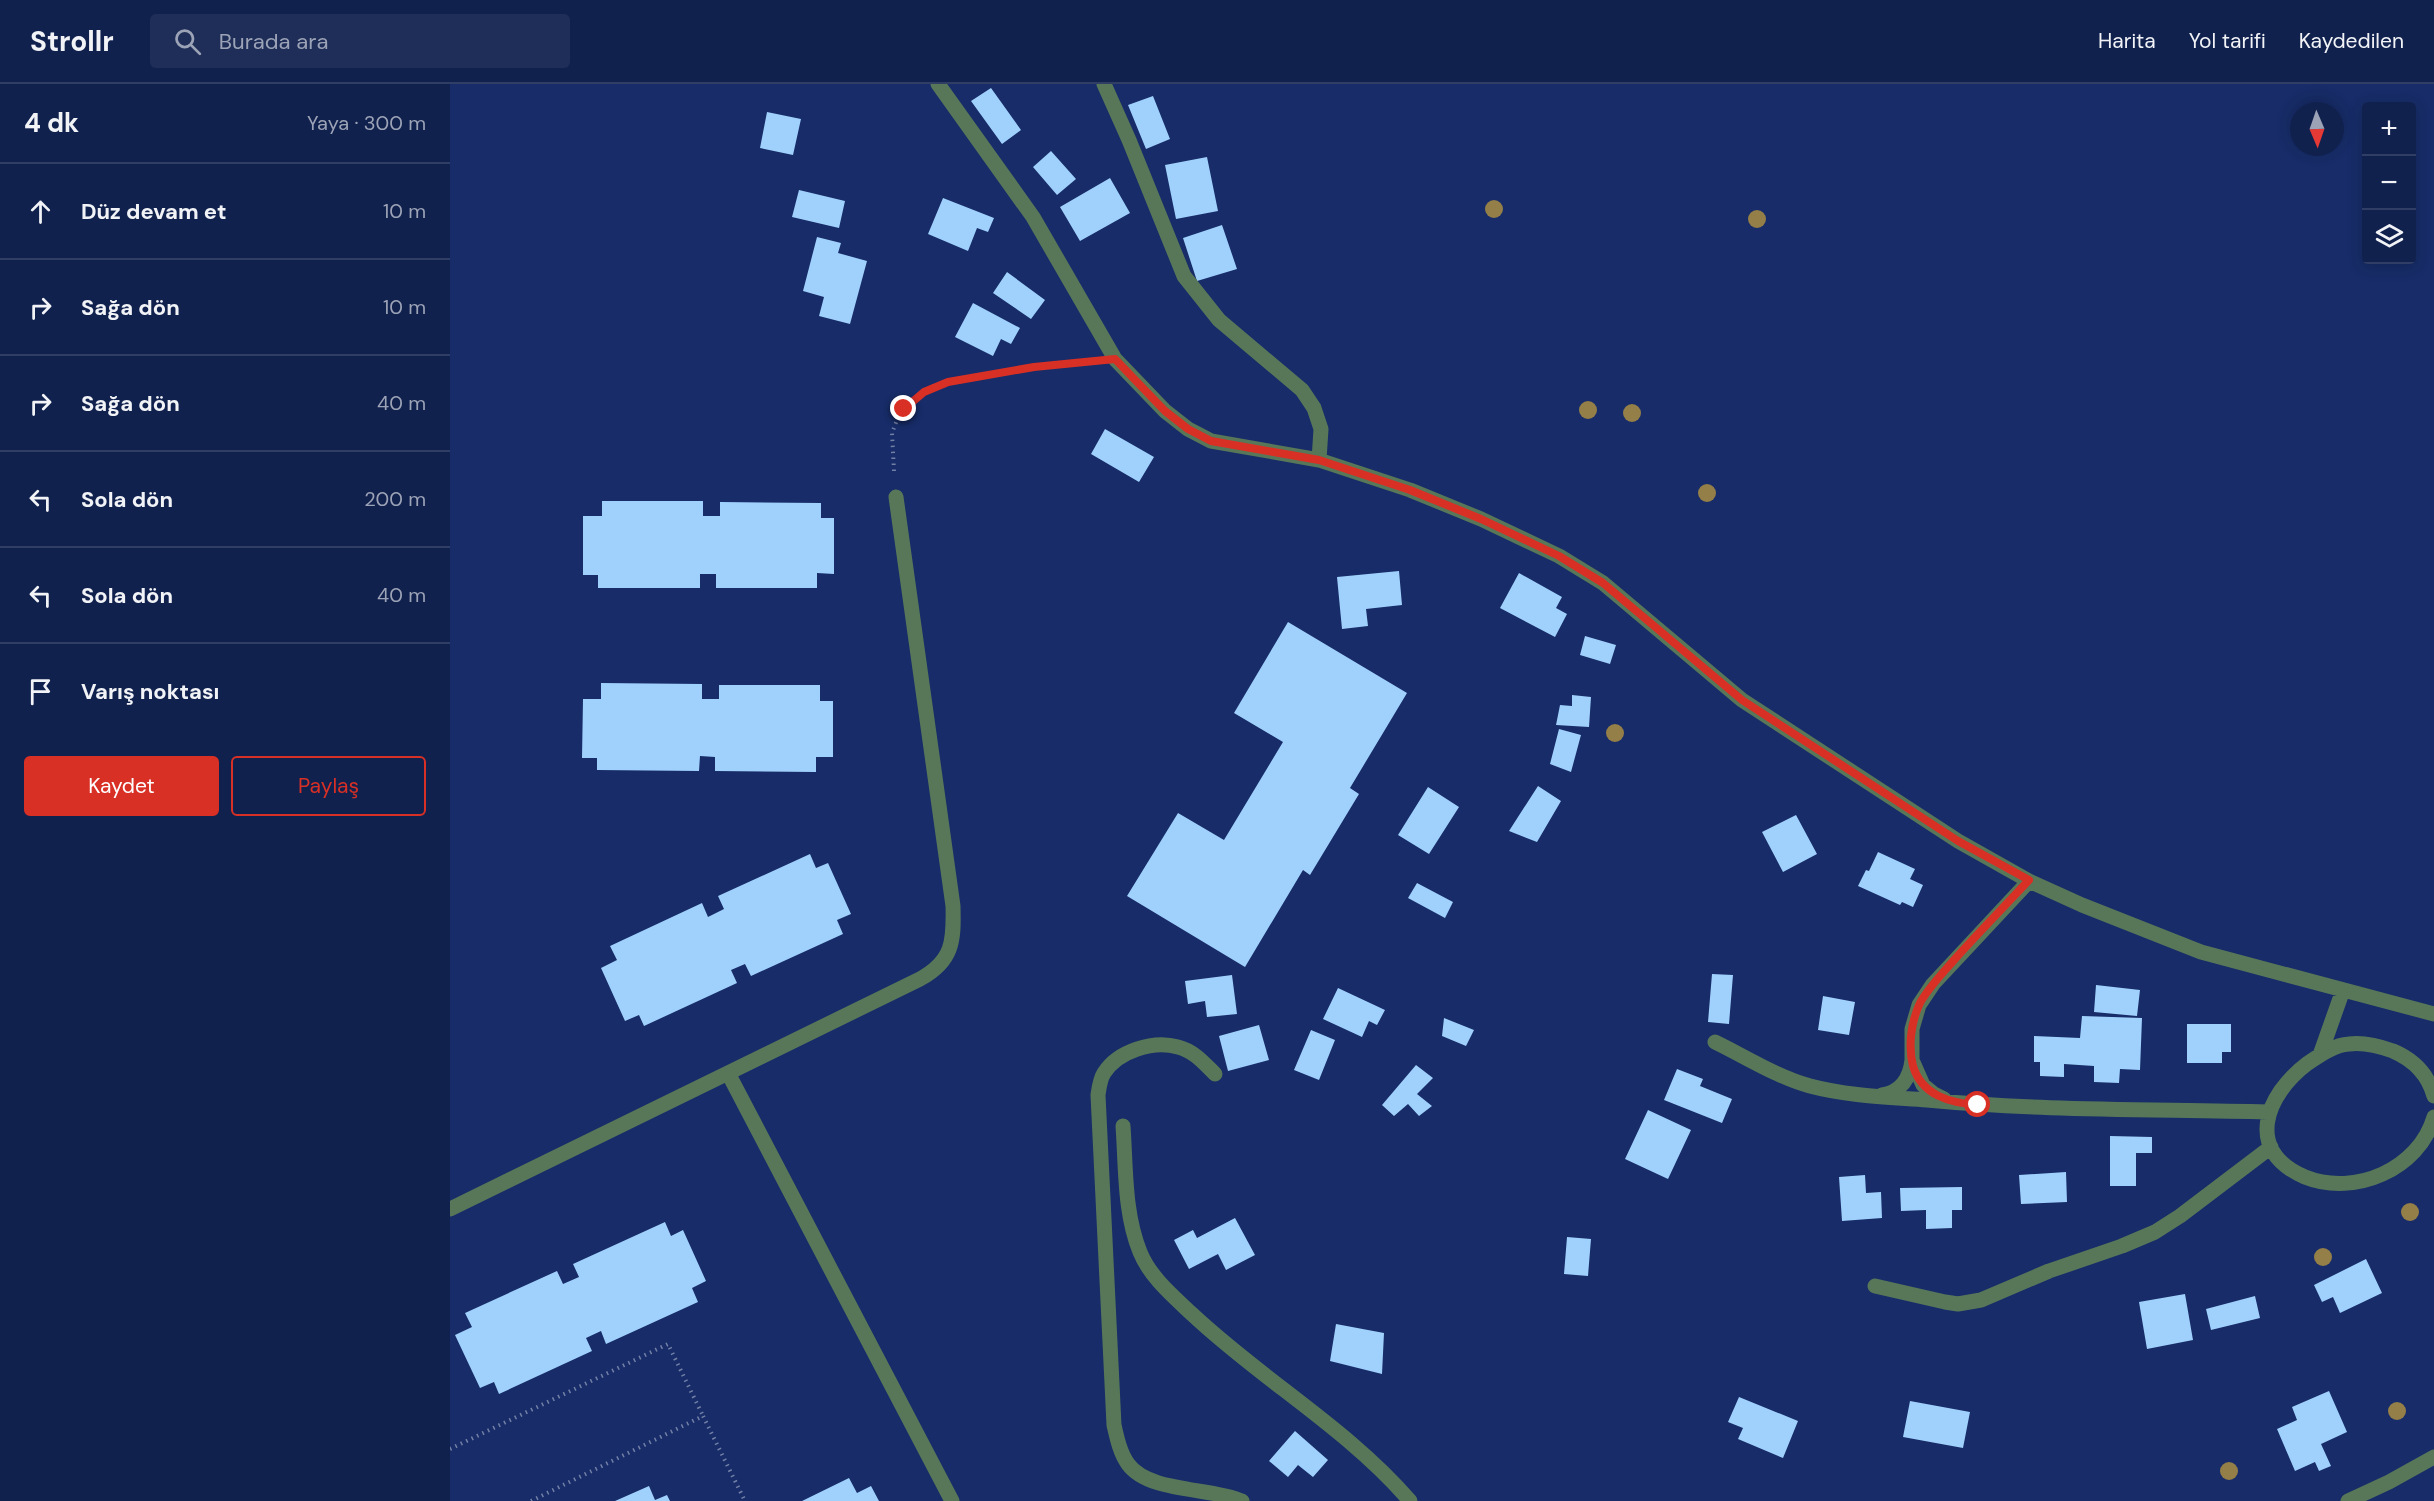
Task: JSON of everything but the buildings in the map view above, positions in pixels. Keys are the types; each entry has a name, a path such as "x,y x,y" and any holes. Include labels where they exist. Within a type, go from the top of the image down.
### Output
{"street":[{"path":"938,84 1033,216 1115,359 1165,411 1203,437 1220,443 1319,460 1410,490 1481,519 1559,556 1603,583 1742,700 1958,841 2029,880 2082,905 2201,952 2434,1014"},
{"path":"1104,84 1184,276 1220,320 1302,390 1314,408 1321,429 1319,460"},
{"path":"450,1209 931,973 941,965 948,952 953,906 896,496"},
{"path":"1872,1095 1886,1094 1900,1089 1910,1073 1912,1029 1919,1005 1925,995 1974,938 2029,880"},
{"path":"2320,1055 2343,990"},
{"path":"1715,1042 1808,1086 1872,1095 1963,1104 2074,1110 2268,1112"},
{"path":"2434,1096 2429,1081 2414,1062 2382,1047 2348,1044 2320,1055 2289,1080 2268,1112 2266,1130 2271,1147 2285,1164 2303,1176 2327,1183 2344,1184 2382,1174 2406,1161 2424,1142 2434,1117"},
{"path":"1215,1074 1199,1057 1178,1047 1154,1046 1131,1051 1114,1060 1102,1075 1098,1095 1114,1425 1124,1457 1129,1466 1139,1473 1163,1483 1221,1494 1242,1501"},
{"path":"1912,1060 1918,1078 1929,1090 1946,1100 1963,1104"},
{"path":"728,1073 952,1501"},
{"path":"1123,1126 1128,1203 1140,1252 1152,1273 1215,1336 1369,1456 1410,1501"},
{"path":"1875,1286 1958,1304 1981,1300 2049,1271 2155,1232 2180,1216 2271,1147"},
{"path":"2348,1501 2389,1482 2434,1456"}],"path":[{"path":"896,496 892,433 904,409 924,392 948,382 1012,370 1115,359"},
{"path":"450,1449 668,1344 745,1501"},
{"path":"531,1501 703,1416"}],"route":[{"path":"904,409 913,399 935,385 1034,367 1115,359 1165,411 1188,429 1211,441 1319,460 1410,490 1530,541 1603,583 1742,700 1958,841 2029,880 1933,984 1919,1005 1914,1018 1911,1043 1912,1060 1923,1085 1934,1095 1946,1100 1978,1105"}]}
